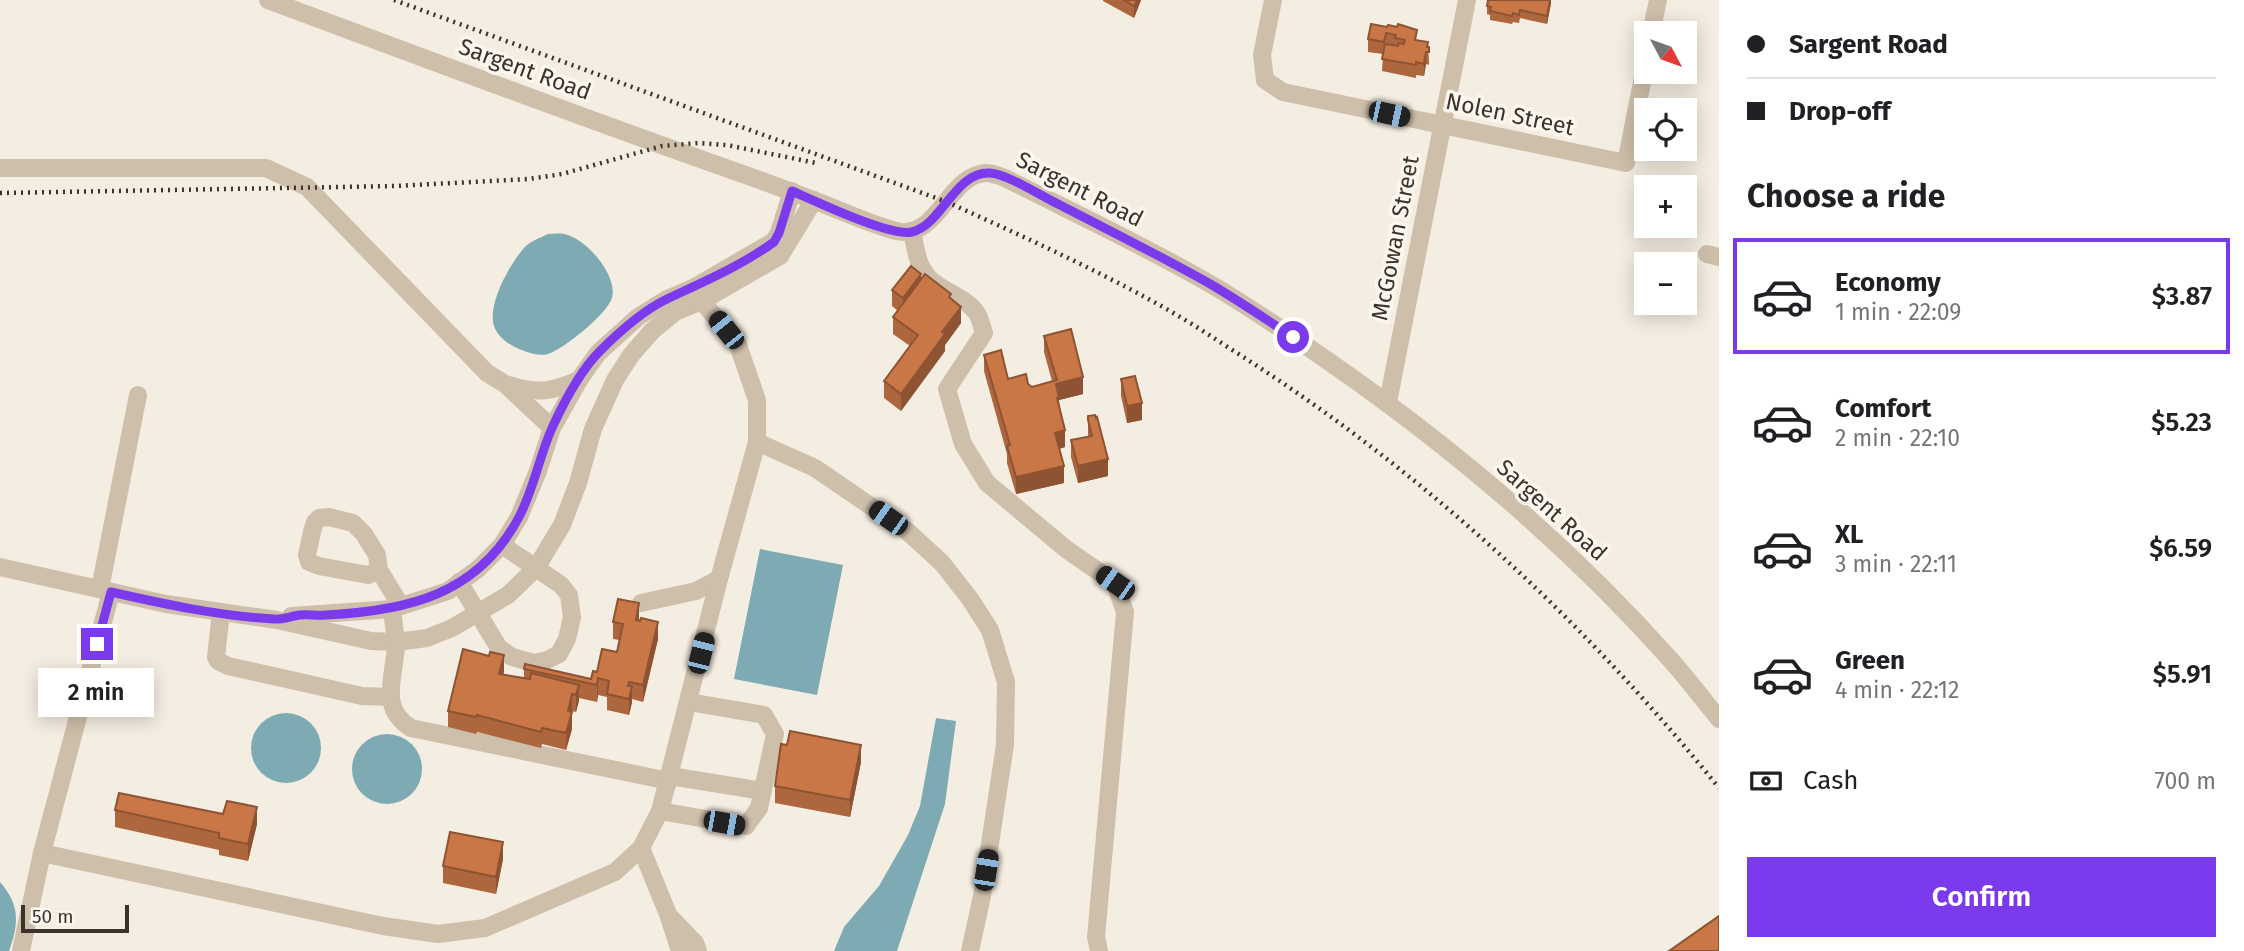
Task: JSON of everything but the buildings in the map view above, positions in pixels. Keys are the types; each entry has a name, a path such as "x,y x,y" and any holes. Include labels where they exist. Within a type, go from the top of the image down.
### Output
{"street":[{"name":"Sargent Road","path":"268,0 900,232 912,232 925,225 964,183 978,174 992,173 1005,178 1212,285 1388,402 1480,477 1614,600 1669,658 1719,719"},
{"name":"Nolen Street","path":"1273,0 1262,55 1265,80 1283,92 1626,163 1642,84"},
{"name":"McGowan Street","path":"1388,402 1466,0"},
{"path":"1654,21 1658,0"},
{"path":"0,167 266,168 307,187 487,373 505,384 552,428"},
{"path":"0,567 166,604 276,620 371,641 396,642 427,638 452,628 508,595 536,568 562,525 578,483 593,429 615,380 631,355 669,316 774,242 792,191"},
{"path":"276,620 299,615 397,607 448,591 478,569 502,545 519,517 530,494 552,428 598,353 638,317 665,300 699,294 780,256 814,200"},
{"path":"912,232 923,272 957,295 977,313 984,333 947,389 963,444 987,483 1066,549 1115,583 1121,595 1125,612 1096,937 1099,951"},
{"path":"42,853 383,926 438,934 485,928 615,872 641,848 660,811 757,442 757,400 738,345 699,294"},
{"path":"505,384 531,392 561,387 579,380"},
{"path":"21,951 105,590 138,395"},
{"path":"757,442 815,468 907,531 942,564 970,598 990,630 1006,682 1005,745 982,896 970,951"},
{"path":"460,582 499,648 512,657 534,663 559,654 567,639 572,617 569,595 561,585 502,545"},
{"path":"379,570 397,607 391,708 400,721 411,728 669,778 763,791"},
{"path":"641,603 696,591 719,579"},
{"path":"221,612 216,657 228,666 362,696 391,696"},
{"path":"660,811 746,826 759,808 775,734 764,715 689,702"},
{"path":"641,848 680,951"},
{"path":"668,914 695,943 698,951"}],"water":[{"path":"548,234 562,234 582,242 605,269 613,289 608,305 594,321 555,351 540,355 517,348 503,339 496,331 493,317 497,296 512,264 526,246"},
{"path":"760,549 843,565 817,695 734,679"},
{"path":"286,713 311,723 321,748 311,773 286,783 261,773 251,748 261,723"},
{"path":"936,718 956,721 945,804 897,951 834,951 844,927 879,886 908,835 920,806"},
{"path":"387,734 412,744 422,769 412,794 387,804 362,794 352,769 362,744"},
{"path":"0,882 7,890 16,915 15,932 9,951 0,951"}],"railway":[{"path":"394,0 947,202 1088,267 1179,316 1305,398 1371,446 1496,551 1612,665 1667,725 1719,788"},
{"path":"0,193 395,186 529,179 562,174 662,146 698,143 727,145 816,163"}],"route":[{"path":"97,644 111,592 166,604 276,620 299,615 392,609 448,591 478,569 502,545 530,494 552,428 598,353 638,317 774,242 792,191 878,226 912,232 925,225 964,183 978,174 992,173 1212,285 1293,337"}]}
